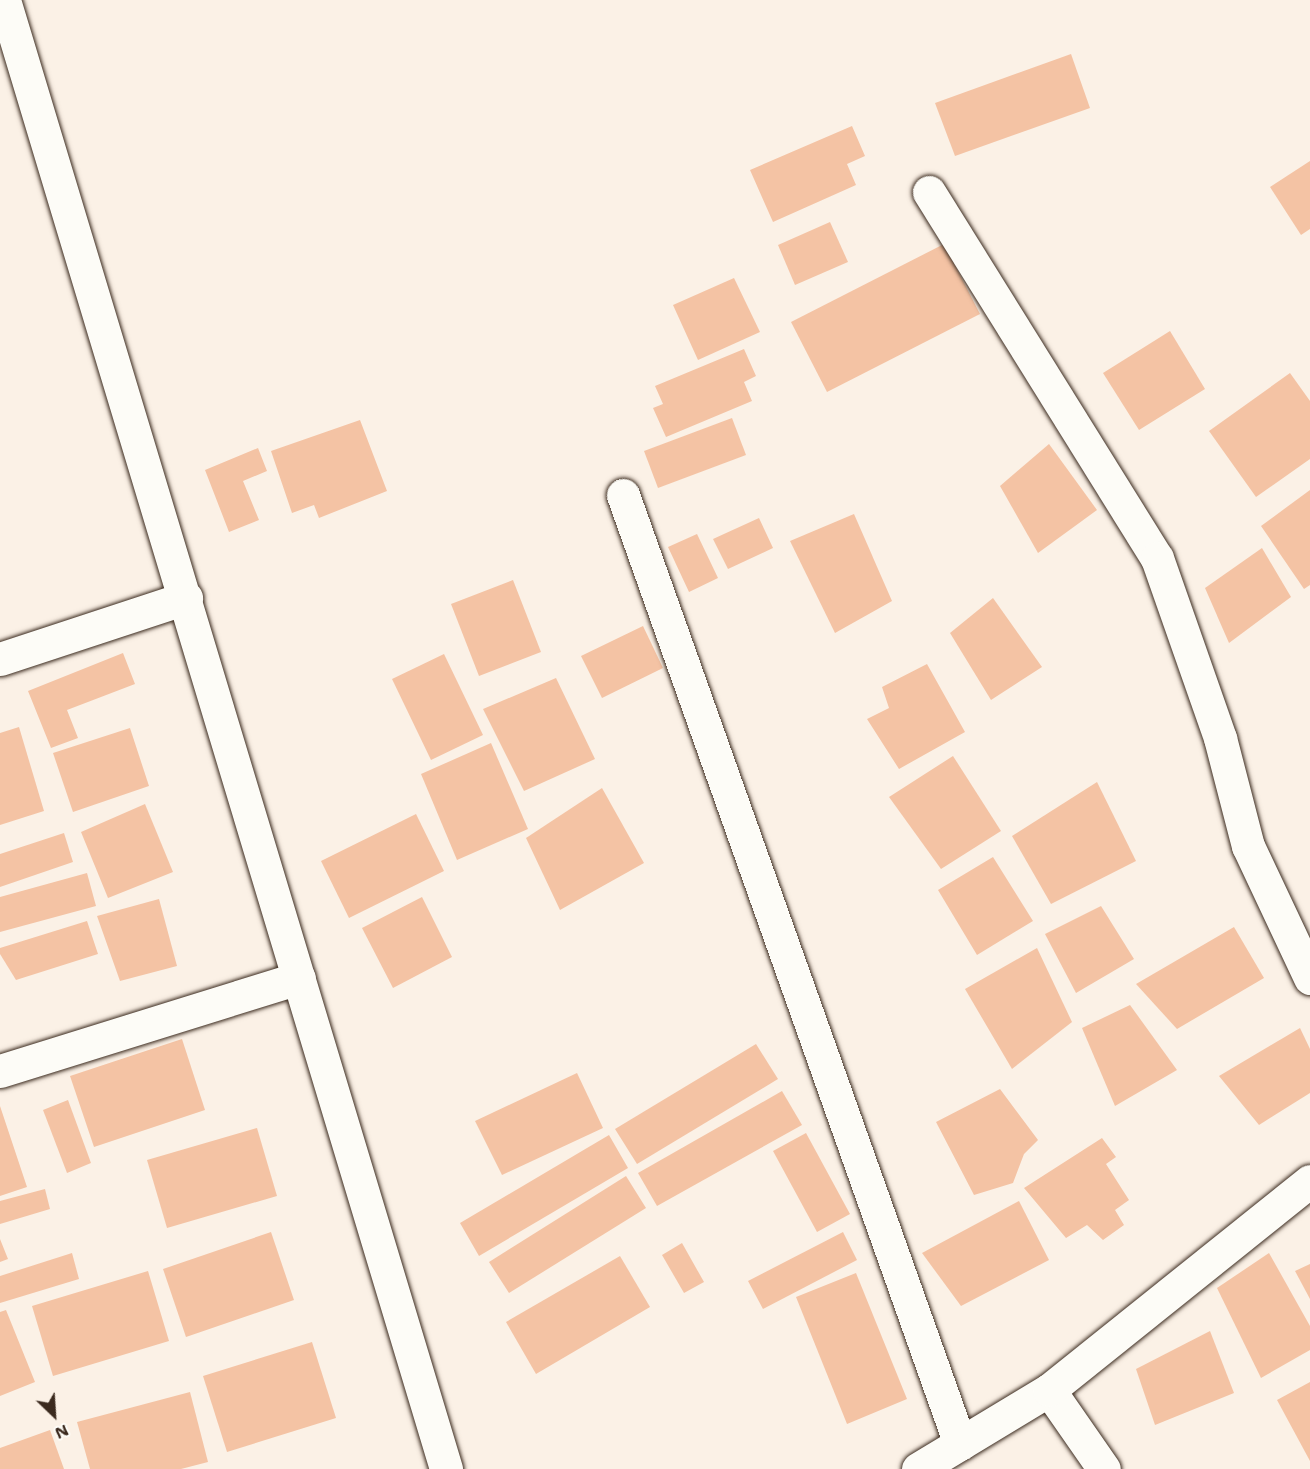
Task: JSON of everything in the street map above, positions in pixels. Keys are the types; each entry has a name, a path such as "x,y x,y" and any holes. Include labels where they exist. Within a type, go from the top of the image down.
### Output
{"street":[{"path":"4,0 186,598 446,1469"},
{"path":"929,192 1157,558 1220,738 1248,846 1310,978"},
{"path":"623,495 960,1444"},
{"path":"0,659 186,598"},
{"path":"0,1071 299,978"},
{"path":"918,1469 1049,1390 1310,1181"},
{"path":"1049,1390 1104,1469"}],"building":[{"path":"1071,54 1090,108 955,156 935,103"},
{"path":"852,126 865,156 847,164 856,185 773,222 750,170"},
{"path":"1310,161 1310,229 1301,235 1270,187"},
{"path":"830,222 848,262 795,285 778,245"},
{"path":"944,244 980,314 827,392 791,322"},
{"path":"734,278 760,332 698,360 673,305"},
{"path":"1170,331 1205,389 1139,430 1103,373"},
{"path":"744,349 756,376 744,382 752,401 666,437 653,408 663,404 655,386"},
{"path":"1290,373 1310,401 1310,459 1256,497 1209,431"},
{"path":"732,418 746,455 658,488 644,451"},
{"path":"360,420 387,491 319,518 314,505 292,513 271,451"},
{"path":"1049,444 1097,510 1038,553 1000,486"},
{"path":"258,448 267,471 243,481 259,520 229,532 205,470"},
{"path":"1310,490 1310,585 1304,589 1261,526"},
{"path":"854,514 892,601 835,633 790,541"},
{"path":"759,518 773,548 728,569 713,539"},
{"path":"697,534 718,578 689,592 668,547"},
{"path":"1262,548 1291,597 1229,643 1205,588"},
{"path":"513,580 541,652 479,676 451,604"},
{"path":"993,598 1042,667 991,700 950,633"},
{"path":"643,626 663,668 602,698 581,656"},
{"path":"123,653 135,684 67,710 78,738 51,748 28,691"},
{"path":"444,654 483,735 431,760 392,679"},
{"path":"927,664 965,732 899,769 867,719 889,708 882,687"},
{"path":"556,678 595,759 524,791 483,709"},
{"path":"19,727 44,811 0,825 0,733"},
{"path":"130,728 149,786 73,812 53,753"},
{"path":"491,743 528,829 457,860 421,774"},
{"path":"953,756 1001,831 941,869 889,797"},
{"path":"1097,782 1136,861 1051,904 1012,836"},
{"path":"602,788 644,863 560,910 526,838"},
{"path":"145,804 173,872 108,898 81,832"},
{"path":"416,814 444,871 349,918 321,861"},
{"path":"64,833 73,862 0,887 0,854"},
{"path":"993,857 1033,921 977,955 938,890"},
{"path":"87,873 96,906 0,932 0,897"},
{"path":"422,897 452,957 393,988 362,928"},
{"path":"159,899 177,966 120,981 97,916"},
{"path":"1101,906 1134,959 1076,993 1045,934"},
{"path":"87,921 98,954 16,980 0,954 0,948"},
{"path":"1234,927 1264,978 1177,1029 1136,984"},
{"path":"1037,948 1072,1022 1012,1069 965,989"},
{"path":"1130,1005 1177,1070 1115,1106 1082,1028"},
{"path":"1300,1028 1310,1049 1310,1093 1259,1125 1219,1076"},
{"path":"182,1039 205,1110 94,1147 70,1076"},
{"path":"756,1044 778,1079 637,1164 615,1129"},
{"path":"577,1073 603,1128 502,1175 475,1121"},
{"path":"1000,1089 1038,1140 1024,1154 1013,1183 974,1195 936,1122"},
{"path":"782,1091 802,1125 657,1206 638,1173"},
{"path":"68,1100 91,1163 67,1173 43,1110"},
{"path":"0,1106 27,1187 0,1196"},
{"path":"257,1128 277,1196 167,1228 147,1160"},
{"path":"806,1133 850,1214 817,1232 773,1151"},
{"path":"609,1135 628,1168 479,1256 460,1223"},
{"path":"1102,1138 1116,1157 1106,1164 1129,1200 1115,1210 1124,1225 1103,1240 1087,1225 1066,1238 1024,1188"},
{"path":"626,1176 646,1208 509,1293 489,1262"},
{"path":"45,1189 50,1209 0,1224 0,1201"},
{"path":"1019,1201 1049,1260 961,1306 922,1253"},
{"path":"271,1232 294,1300 186,1337 163,1269"},
{"path":"843,1232 857,1260 763,1309 748,1281"},
{"path":"0,1239 8,1259 0,1262"},
{"path":"682,1243 704,1282 684,1293 662,1255"},
{"path":"72,1253 79,1279 0,1303 0,1276"},
{"path":"1269,1253 1310,1326 1310,1350 1261,1378 1217,1288"},
{"path":"620,1256 650,1307 536,1374 506,1322"},
{"path":"1310,1264 1310,1299 1295,1271"},
{"path":"148,1271 169,1341 53,1376 32,1306"},
{"path":"856,1273 907,1399 847,1424 796,1297"},
{"path":"6,1310 35,1382 0,1396 0,1312"},
{"path":"1210,1331 1234,1393 1155,1425 1136,1369"},
{"path":"312,1342 336,1418 227,1452 203,1376"},
{"path":"1310,1382 1310,1461 1277,1400"},
{"path":"190,1392 208,1462 181,1469 90,1469 77,1422"},
{"path":"50,1430 64,1469 0,1469 0,1448"}]}
